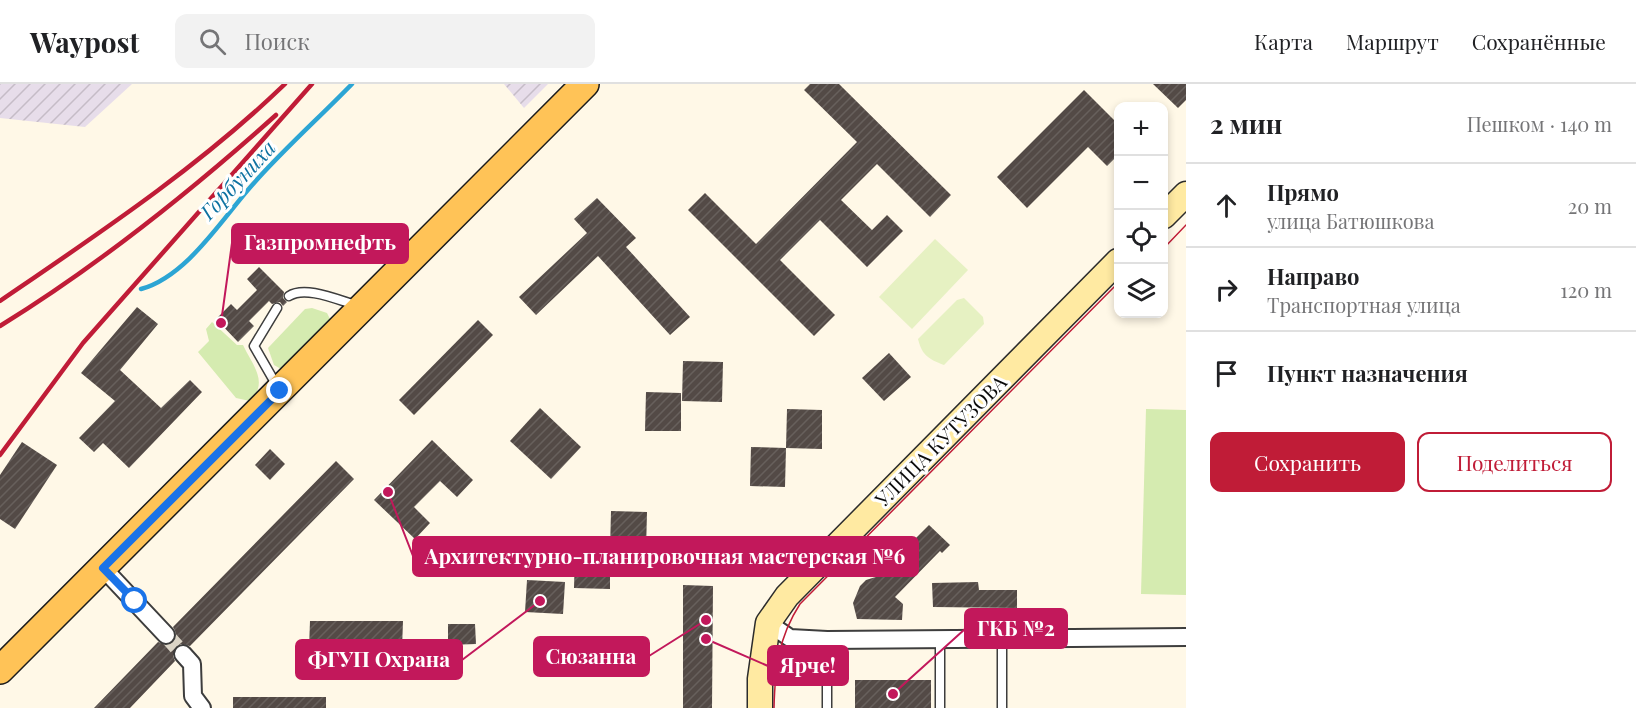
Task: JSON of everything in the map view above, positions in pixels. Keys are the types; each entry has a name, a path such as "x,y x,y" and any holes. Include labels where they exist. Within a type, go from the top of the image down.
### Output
{"main road":[{"path":"0,670 585,84"},
{"path":"1168,212 1186,194"},
{"name":"УЛИЦА КУТУЗОВА","path":"768,623 808,573 1116,264"},
{"path":"760,708 760,680 768,623"}],"street":[{"path":"103,568 166,635"},
{"path":"768,623 790,638 827,640 1186,637"},
{"path":"183,654 192,664 193,696 202,708"}],"lane":[{"path":"289,296 294,292 309,292 362,307"},
{"path":"277,308 254,346 280,391"},
{"path":"827,640 827,708"},
{"path":"940,640 940,708"},
{"path":"1002,640 1002,708"}],"shaded area":[{"path":"0,84 132,84 85,127 0,118"},
{"path":"504,84 548,84 524,108"}],"green space":[{"path":"935,239 968,270 912,329 879,297"},
{"path":"964,298 983,317 984,324 944,365 927,356 921,349 918,339 957,300"},
{"path":"312,308 327,313 331,321 281,369 274,365 268,348 305,309"},
{"path":"212,322 237,345 243,345 255,367 259,380 258,387 250,401 236,398 198,352 209,341 206,329"},
{"path":"1146,409 1186,410 1186,595 1141,594"}],"building":[{"path":"810,84 839,84 951,195 930,217 877,164 841,200 872,230 887,215 903,231 867,267 820,220 780,260 835,315 814,336 688,210 705,193 756,244 857,142 804,90"},
{"path":"1153,84 1186,84 1186,100 1178,108"},
{"path":"1084,90 1114,120 1114,159 1107,166 1088,147 1027,208 997,177"},
{"path":"597,198 636,238 626,247 690,317 670,335 598,256 536,315 519,297 587,233 574,219"},
{"path":"259,267 284,292 283,298 287,302 283,306 280,302 272,304 269,301 249,321 254,326 238,342 216,319 231,304 237,310 257,290 247,279"},
{"path":"137,307 158,324 120,370 161,408 190,380 202,392 129,468 103,443 94,452 79,438 115,401 81,373"},
{"path":"478,320 493,335 414,415 399,400"},
{"path":"889,353 911,377 884,401 862,378"},
{"path":"683,361 723,362 722,402 682,401"},
{"path":"646,392 681,393 681,431 645,431"},
{"path":"540,408 581,447 551,479 510,441"},
{"path":"787,409 822,410 822,449 786,448"},
{"path":"432,440 473,480 457,497 440,481 414,507 430,523 415,539 374,500"},
{"path":"22,442 57,465 15,529 0,519 0,475"},
{"path":"751,447 786,448 785,487 750,486"},
{"path":"270,449 285,464 270,480 255,465"},
{"path":"336,461 354,479 190,646 181,644 176,647 173,656 175,661 130,708 94,708 158,642 168,645 174,642 176,633 173,627"},
{"path":"611,511 647,512 646,551 610,550"},
{"path":"929,525 950,545 942,553 940,551 895,597 903,604 902,620 857,619 853,603 860,586 866,580 895,571 889,565"},
{"path":"575,550 610,550 610,589 574,588"},
{"path":"527,580 565,582 563,614 525,612"},
{"path":"978,582 979,590 1017,590 1017,608 933,607 932,583"},
{"path":"683,585 713,586 712,708 683,708"},
{"path":"310,621 403,621 402,649 309,648"},
{"path":"448,624 475,624 476,644 448,645"},
{"path":"855,680 931,680 931,708 855,708"},
{"path":"233,697 326,697 326,708 233,708"}],"waterway":[{"name":"Горбуниха","path":"141,289 158,282 189,259 266,170 352,84"}],"tunnel":[{"path":"166,635 183,654"}],"tram line":[{"path":"1168,244 1186,225"},
{"path":"774,708 779,654 787,629 800,604 1114,287"}],"railway":[{"path":"0,301 111,225 183,171 218,144 285,84"},
{"path":"0,455 83,343 312,84"},
{"path":"0,326 108,253 211,172 276,115"}],"place":[{"name":"Газпромнефть","path":"221,323"},
{"name":"Архитектурно-планировочная мастерская №6","path":"388,492"},
{"name":"ФГУП Охрана","path":"540,601"},
{"name":"Сюзанна","path":"706,620"},
{"name":"Ярче!","path":"706,639"},
{"name":"ГКБ №2","path":"893,694"}],"route":[{"path":"135,601 103,568 280,391"}]}
